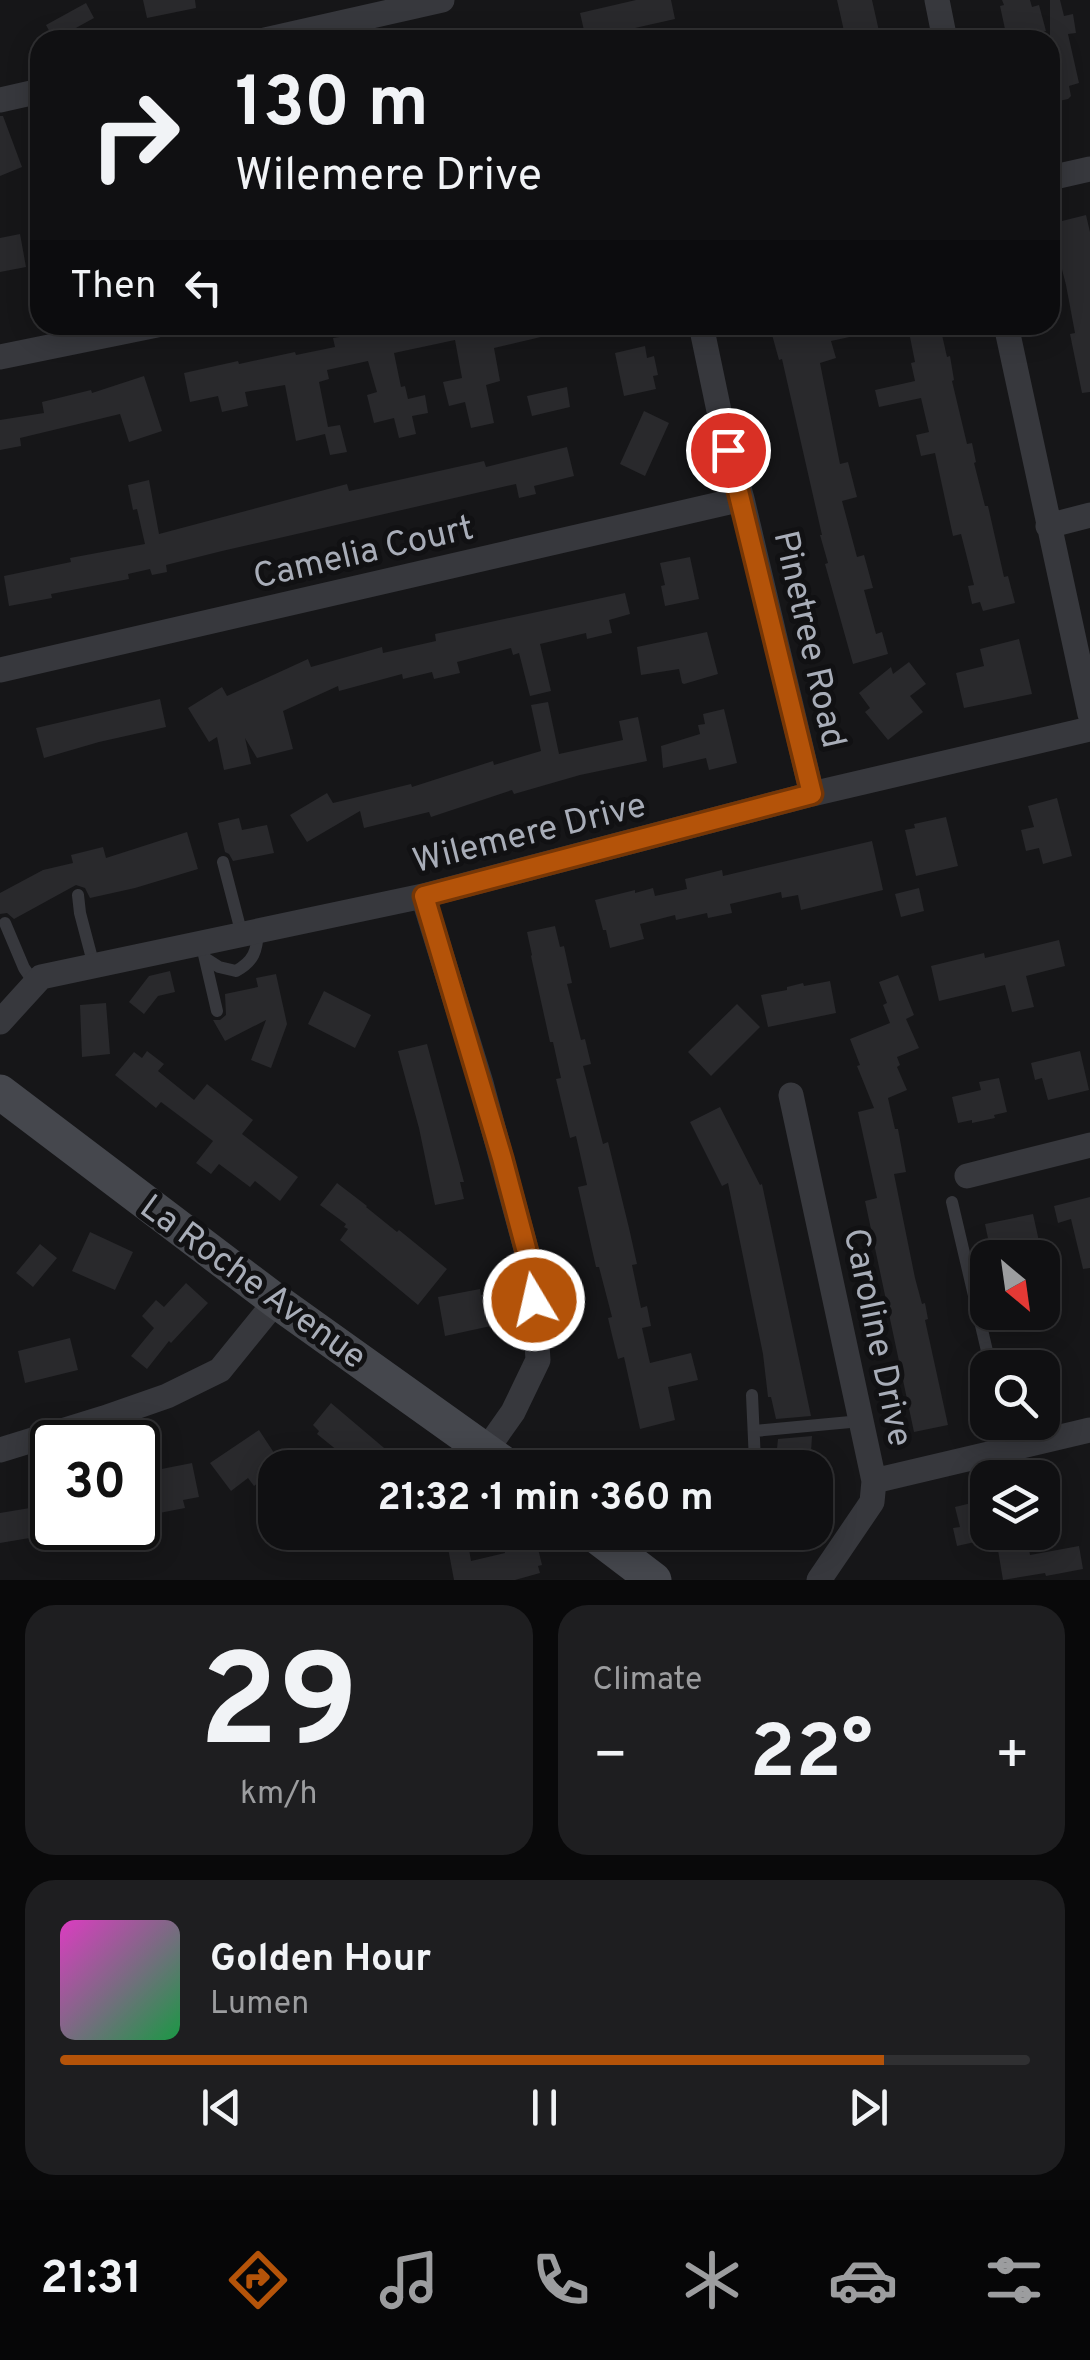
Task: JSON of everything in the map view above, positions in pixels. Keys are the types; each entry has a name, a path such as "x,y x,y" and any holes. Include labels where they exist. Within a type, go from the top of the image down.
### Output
{"main road":[{"name":"La Roche Avenue","path":"0,1092 276,1301 487,1450"},
{"path":"615,1550 654,1580"}],"street":[{"path":"309,30 442,0"},
{"path":"936,0 943,30"},
{"path":"0,100 30,93"},
{"path":"1060,176 1090,169"},
{"path":"0,357 108,335"},
{"name":"Pinetree Road","path":"703,335 812,794"},
{"path":"1008,335 1090,714"},
{"name":"Camelia Court","path":"0,670 742,500"},
{"path":"1048,526 1090,515"},
{"name":"Wilemere Drive","path":"0,1022 40,978 202,950 250,933 424,896 812,794 1090,729"},
{"path":"424,896 481,1083 532,1271 538,1360 513,1412 501,1450"},
{"name":"Caroline Drive","path":"791,1095 874,1481 872,1502 819,1580"},
{"path":"967,1176 1082,1147"},
{"path":"0,1450 167,1396 220,1370 276,1301"},
{"path":"1060,1432 1090,1430"},
{"path":"874,1481 991,1440"}],"lane":[{"path":"223,862 250,933"},
{"path":"78,895 94,966"},
{"path":"5,924 35,984"},
{"path":"202,950 217,1011"},
{"path":"952,1202 987,1350"},
{"path":"752,1395 756,1450"},
{"path":"755,1430 861,1421"}],"building":[{"path":"143,0 195,0 196,8 147,18"},
{"path":"636,0 671,0 675,19 626,30 584,30 580,13"},
{"path":"837,0 872,0 879,30 844,30"},
{"path":"1002,0 1030,0 1032,7 1039,5 1046,30 1005,29 1000,6 1004,5"},
{"path":"1050,0 1060,0 1064,16 1073,14 1076,33 1068,34 1079,83 1069,86 1071,96 1060,101 1060,30 1050,30"},
{"path":"86,3 94,18 72,30 49,30 46,25"},
{"path":"0,116 22,167 0,176"},
{"path":"1086,215 1090,232 1090,392 1082,393 1070,334 1075,333 1060,262 1060,222"},
{"path":"20,234 26,267 0,272 0,238"},
{"path":"549,335 494,348 500,381 486,385 494,423 471,428 465,402 449,406 443,382 462,378 455,340 394,353 401,387 405,386 408,399 425,395 428,413 412,416 416,434 399,438 394,418 374,423 367,395 377,392 368,361 327,370 329,379 319,382 328,427 340,425 347,452 330,455 325,434 296,441 285,385 245,392 248,406 222,412 218,396 190,402 184,373 335,347 333,338"},
{"path":"772,335 859,335 831,341 836,358 820,363 840,464 848,462 857,497 842,501 857,557 864,555 873,588 864,590 876,634 882,632 888,654 853,664 825,564 828,563 822,535 782,359 779,360"},
{"path":"910,335 942,335 947,357 950,356 967,444 972,443 1004,577 1008,576 1015,603 983,611 980,602 972,604 968,586 974,585 961,534 953,536 935,453 921,456 916,435 929,432 921,398 879,407 875,390 915,381 911,363 915,362"},
{"path":"645,346 647,358 654,356 656,389 624,396 615,353"},
{"path":"144,376 162,431 129,442 120,414 20,438 21,446 0,450 0,420 44,413 42,402 91,390 92,393"},
{"path":"567,387 570,407 532,416 527,396"},
{"path":"644,411 669,423 645,476 620,464"},
{"path":"567,447 574,476 534,486 536,494 519,498 516,484 166,565 167,572 152,575 150,569 128,574 129,579 9,606 4,576 145,544 128,485 149,480 159,534 347,484 349,491 484,461 486,467"},
{"path":"690,557 699,599 665,606 660,563"},
{"path":"625,593 630,614 609,620 612,633 587,639 586,633 540,644 551,691 530,696 519,653 513,655 511,648 457,662 460,673 434,679 432,672 403,679 402,674 339,691 338,686 283,711 293,749 257,758 245,738 251,764 224,770 217,737 209,742 188,708 222,687 227,696 308,659 311,667 382,647 383,653 436,641 435,634"},
{"path":"707,632 718,674 684,684 679,669 641,675 637,647"},
{"path":"1019,639 1032,694 964,708 956,673 984,666 980,649"},
{"path":"909,662 926,684 910,696 923,712 888,740 865,712 870,708 859,693 891,667 893,674"},
{"path":"160,699 166,727 44,758 36,728"},
{"path":"548,702 559,754 623,740 619,721 638,717 647,761 514,794 512,790 431,817 429,812 364,828 360,811 307,842 290,815 327,793 333,803 411,784 412,787 493,761 494,765 541,751 531,705"},
{"path":"724,709 737,763 709,770 706,758 663,768 661,746 700,734 698,725 705,724 703,714"},
{"path":"1057,798 1072,856 1043,864 1039,848 1026,851 1021,830 1034,827 1028,806"},
{"path":"946,817 958,866 916,876 905,830"},
{"path":"239,818 242,830 267,825 274,853 233,861 225,852 218,823"},
{"path":"187,832 198,869 90,898 85,888 76,885 14,919 7,913 0,914 0,893 43,870 73,863 71,855 103,847 106,858"},
{"path":"872,841 883,890 801,910 798,895 782,898 781,892 730,904 732,913 708,918 707,913 676,920 675,915 640,924 644,939 610,948 603,930 595,900 653,888 655,896 687,889 685,879 722,870 723,876"},
{"path":"919,888 924,911 901,917 895,894"},
{"path":"555,926 560,947 564,946 572,983 567,984 591,1064 583,1066 603,1144 608,1142 629,1228 641,1308 647,1306 651,1326 642,1328 650,1363 691,1353 698,1380 668,1387 675,1420 640,1429 624,1357 618,1359 608,1318 612,1317 596,1267 578,1187 587,1185 576,1136 570,1138 556,1079 561,1078 531,956 527,932"},
{"path":"1059,940 1065,966 1026,976 1034,1007 1012,1012 1005,985 939,1001 931,966"},
{"path":"170,971 175,992 158,996 144,1014 129,1002 149,976"},
{"path":"276,974 287,1024 271,1068 251,1060 266,1020 225,1041 213,1020 226,1015 225,994 258,987 256,978"},
{"path":"898,975 914,1015 906,1019 919,1048 897,1057 907,1090 888,1098 906,1172 894,1174 915,1278 922,1304 925,1303 925,1320 948,1425 914,1432 865,1201 877,1198 858,1112 874,1108 850,1039 890,1023 879,982"},
{"path":"830,981 836,1013 768,1027 761,995 803,983 804,986"},
{"path":"324,991 371,1015 355,1048 308,1024"},
{"path":"106,1003 110,1054 82,1057 80,1005"},
{"path":"737,1004 760,1027 711,1076 688,1052"},
{"path":"427,1044 464,1182 460,1182 464,1199 435,1205 398,1051"},
{"path":"147,1051 164,1064 158,1071 194,1100 207,1084 253,1120 242,1134 298,1177 280,1201 255,1181 250,1187 219,1164 211,1174 196,1163 213,1141 161,1102 156,1108 115,1075 134,1052 142,1058"},
{"path":"1080,1051 1089,1090 1048,1100 1042,1078 1035,1080 1031,1063"},
{"path":"999,1078 1007,1112 994,1115 995,1118 958,1123 952,1097 981,1090 979,1082"},
{"path":"720,1107 762,1184 811,1416 776,1419 768,1397 728,1183 722,1186 690,1122"},
{"path":"337,1183 447,1269 418,1305 340,1240 348,1229 346,1224 320,1205"},
{"path":"1090,1197 1090,1268 1083,1269 1071,1219 1058,1223 1054,1206"},
{"path":"1033,1214 1039,1240 988,1240 985,1224"},
{"path":"90,1232 133,1252 115,1290 72,1271"},
{"path":"40,1244 57,1258 33,1287 16,1273"},
{"path":"186,1283 208,1303 147,1369 131,1356 154,1328 142,1316 156,1300 164,1307"},
{"path":"480,1289 481,1295 494,1293 500,1324 445,1336 438,1297"},
{"path":"70,1338 78,1370 25,1383 18,1351"},
{"path":"331,1403 386,1450 337,1450 317,1434 319,1431 313,1425"},
{"path":"259,1430 272,1450 258,1450 258,1483 254,1486 248,1478 231,1491 210,1463"},
{"path":"812,1436 811,1450 777,1450 778,1439"},
{"path":"192,1463 199,1497 183,1500 185,1508 160,1513 160,1469"},
{"path":"970,1503 970,1543 957,1546 953,1528 960,1527 955,1507"},
{"path":"30,1508 30,1538 0,1543 0,1513"},
{"path":"1079,1546 1083,1569 1003,1580 998,1550 1029,1550 1030,1555"},
{"path":"448,1550 469,1550 471,1561 505,1553 504,1550 538,1550 540,1573 515,1580 454,1580"}],"route":[{"path":"534,1300 532,1271 502,1158 424,896 812,794 728,450"}]}
